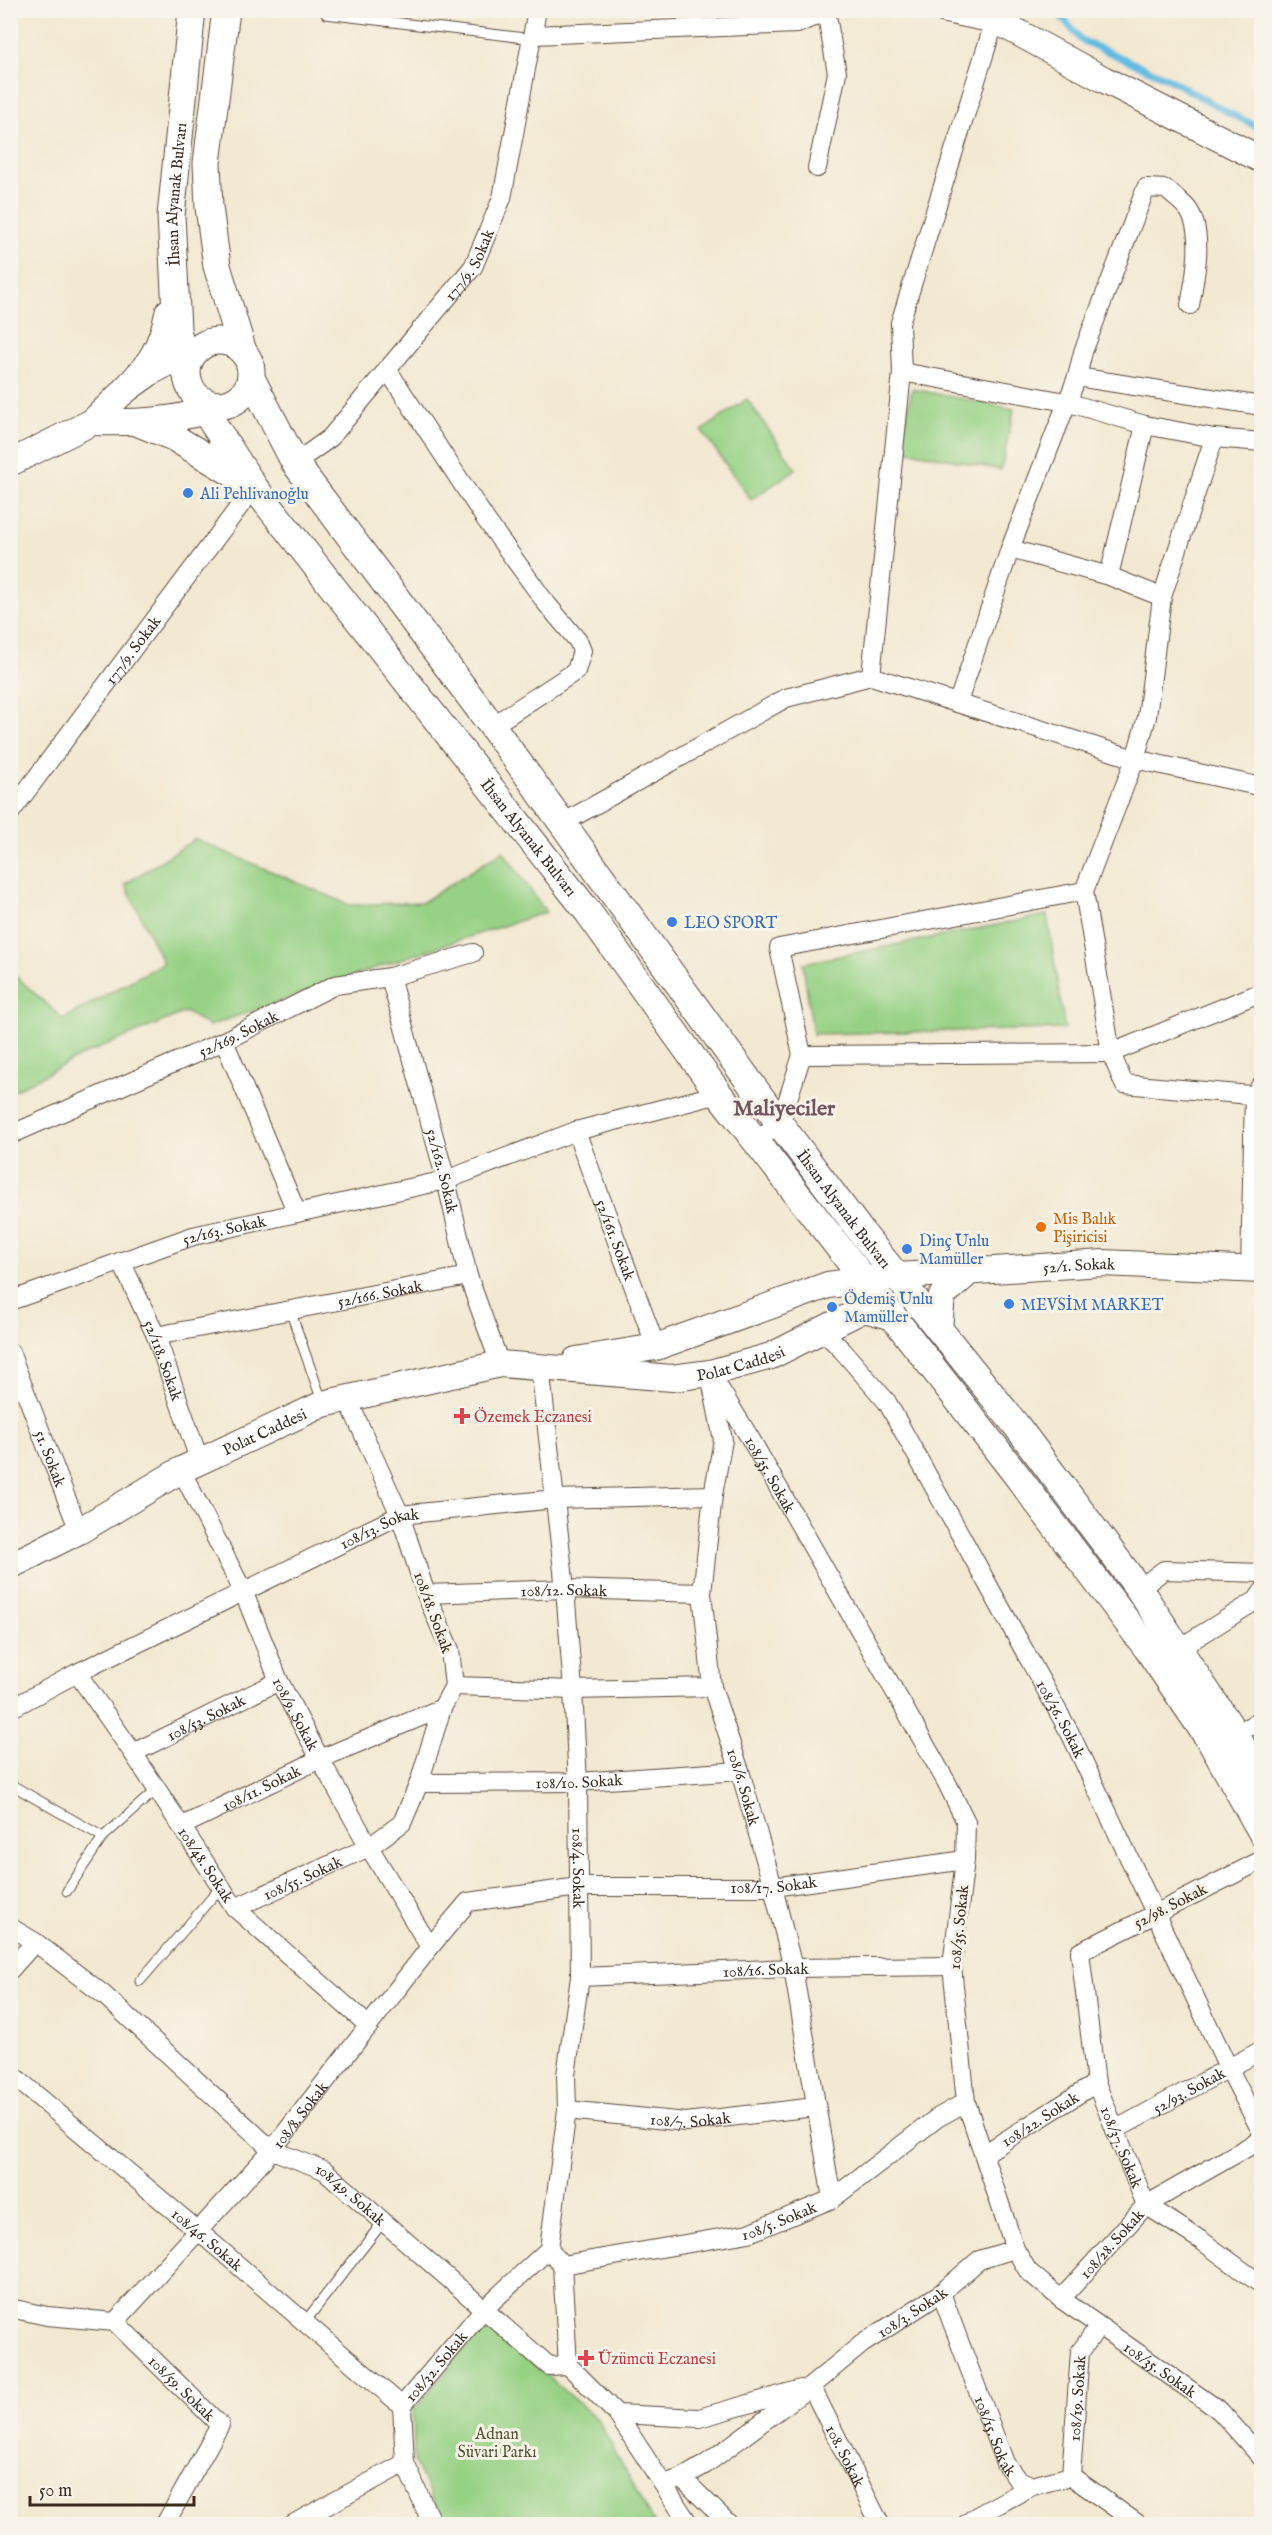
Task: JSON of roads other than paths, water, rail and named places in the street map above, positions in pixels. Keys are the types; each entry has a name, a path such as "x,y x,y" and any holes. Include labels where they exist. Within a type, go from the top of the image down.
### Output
{"main road":[{"name":"İhsan Alyanak Bulvarı","path":"192,10 171,216 174,284 199,388 254,486 588,912 718,1095 841,1251 875,1288"},
{"name":"İhsan Alyanak Bulvarı","path":"226,10 207,163 208,207 217,266 243,352"},
{"path":"946,10 991,15 1102,79 1262,160"},
{"path":"10,463 92,422 148,366 160,347 174,284"},
{"path":"124,391 152,371 199,388 237,400 246,390 250,378 250,366 243,352 227,343 208,343 192,356 199,388"},
{"name":"İhsan Alyanak Bulvarı","path":"250,378 295,463 492,726 780,1124 874,1248 875,1288"},
{"path":"139,423 199,388"},
{"path":"92,422 139,423 173,437 254,486"},
{"path":"828,1285 838,1268 841,1251"},
{"name":"52/1. Sokak","path":"875,1288 969,1272 1102,1263 1256,1270"},
{"path":"939,1328 942,1296 969,1272"},
{"name":"Polat Caddesi","path":"540,1366 656,1347 828,1285 875,1288"},
{"path":"875,1288 894,1317 1147,1648 1211,1742 1262,1833"},
{"path":"875,1288 939,1328 1016,1425 1139,1589 1235,1734 1262,1780"},
{"name":"Polat Caddesi","path":"10,1566 79,1531 191,1466 336,1402 500,1364 672,1378 710,1373 771,1356 821,1329 875,1288"}],"street":[{"name":"177/9. Sokak","path":"295,463 330,438 473,267 502,198 537,10"},
{"path":"533,37 797,24 825,11 837,73 817,168"},
{"path":"871,676 902,372 900,323 991,15"},
{"path":"958,702 1010,549 1077,377 1083,352 1146,188 1166,189 1188,209 1193,222 1196,234 1197,267 1190,305"},
{"path":"387,369 486,520 546,603 578,641 582,651 576,671 492,726"},
{"path":"902,372 1066,402 1144,425 1214,438 1262,442"},
{"path":"1077,377 1262,406"},
{"path":"1109,576 1144,425"},
{"path":"1214,438 1162,597 1147,717 1135,759 1084,891 1111,1053 1124,1084 1259,1091 1256,1270"},
{"name":"177/9. Sokak","path":"10,813 254,486"},
{"path":"1010,549 1109,576 1162,597"},
{"path":"561,824 786,698 871,676 1135,759 1262,787"},
{"path":"755,1140 780,1124 802,1054 779,948 1084,891"},
{"name":"52/169. Sokak","path":"10,1135 224,1041 335,985 390,977 473,953"},
{"name":"52/162. Sokak","path":"390,977 446,1180 468,1276 500,1364"},
{"path":"802,1054 1111,1053 1262,992"},
{"path":"224,1041 297,1213"},
{"path":"446,1180 576,1131 718,1095"},
{"name":"52/161. Sokak","path":"576,1131 656,1347"},
{"name":"52/163. Sokak","path":"10,1301 193,1236 446,1180"},
{"name":"52/118. Sokak","path":"121,1261 156,1336 191,1466"},
{"name":"52/166. Sokak","path":"156,1336 468,1276"},
{"name":"108/36. Sokak","path":"821,1329 887,1402 1071,1735 1228,2067 1262,2133"},
{"name":"51. Sokak","path":"10,1352 79,1531"},
{"name":"108/4. Sokak","path":"540,1366 565,1589 573,1690 578,1782 580,1977 566,2075 567,2110 549,2249"},
{"name":"108/6. Sokak","path":"710,1373 723,1440 713,1495 702,1593 712,1687 740,1771 793,1968 832,2199"},
{"name":"108/35. Sokak","path":"710,1373 750,1438 947,1783 966,1822 965,1860 952,1966 966,2102 1015,2249 1028,2271 1060,2299 1220,2410 1262,2458"},
{"name":"108/18. Sokak","path":"336,1402 400,1515 426,1593 450,1650 454,1686"},
{"name":"108/9. Sokak","path":"191,1466 279,1681 369,1847 430,1947"},
{"name":"108/13. Sokak","path":"10,1709 77,1673 400,1515 555,1499 713,1495"},
{"path":"1139,1589 1164,1570 1262,1573"},
{"name":"108/12. Sokak","path":"426,1593 565,1589 702,1593"},
{"path":"1178,1649 1257,1600 1262,1592"},
{"name":"108/48. Sokak","path":"77,1673 133,1752 235,1908 369,2026"},
{"name":"108/53. Sokak","path":"133,1752 279,1681"},
{"path":"369,1847 402,1823 419,1784 442,1708 454,1686 573,1690 712,1687"},
{"name":"108/11. Sokak","path":"182,1826 320,1760 442,1708"},
{"path":"1235,1734 1262,1720"},
{"name":"108/10. Sokak","path":"419,1784 578,1782 740,1771"},
{"name":"108/55. Sokak","path":"235,1908 369,1847"},
{"name":"108/17. Sokak","path":"579,1887 773,1887 965,1860"},
{"name":"52/98. Sokak","path":"1080,1952 1155,1912 1262,1860"},
{"name":"108/8. Sokak","path":"115,2322 272,2150 430,1947 468,1902 579,1887"},
{"name":"108/49. Sokak","path":"10,1927 35,1942 104,1995 272,2150 324,2170 549,2366 568,2365"},
{"path":"10,1970 35,1942"},
{"name":"108/37. Sokak","path":"1080,1952 1095,2083 1146,2205 1202,2241 1262,2285"},
{"name":"108/16. Sokak","path":"580,1977 793,1968 952,1966"},
{"name":"52/93. Sokak","path":"1115,2130 1262,2050"},
{"name":"108/46. Sokak","path":"10,2073 402,2406"},
{"name":"108/22. Sokak","path":"984,2154 1095,2083"},
{"name":"108/5. Sokak","path":"562,2265 749,2233 832,2199 938,2118 966,2102"},
{"name":"108/7. Sokak","path":"567,2110 686,2122 815,2107"},
{"name":"108/28. Sokak","path":"1060,2299 1146,2205 1262,2139"},
{"path":"549,2249 562,2265 568,2365 617,2414 689,2524"},
{"name":"108/32. Sokak","path":"405,2463 402,2406 483,2310 549,2249"},
{"name":"108/3. Sokak","path":"662,2485 682,2478 706,2464 811,2386 862,2344 941,2293 979,2260 1015,2249"},
{"name":"108/15. Sokak","path":"941,2293 1005,2463 1017,2479 1032,2486 1071,2476"},
{"path":"10,2308 47,2316 115,2322"},
{"name":"108/59. Sokak","path":"115,2322 220,2425 165,2524"},
{"name":"108/19. Sokak","path":"1071,2476 1080,2352 1098,2327"},
{"name":"108/3. Sokak","path":"617,2414 699,2418 811,2386"},
{"name":"108. Sokak","path":"811,2386 880,2524"},
{"path":"293,2524 405,2463 432,2524"},
{"path":"1071,2476 1138,2524"},
{"path":"682,2478 729,2524"},
{"path":"966,2524 1032,2486"}],"lane":[{"path":"326,14 533,37"},
{"path":"290,1309 336,1402"},
{"path":"10,1784 103,1838"},
{"path":"67,1891 103,1838 157,1789"},
{"path":"140,1981 221,1887"},
{"path":"304,2323 383,2222"}],"waterway":[{"path":"1056,10 1081,40 1165,77 1262,129"}],"place":[{"name":"Ali Pehlivanoğlu","path":"188,493"},
{"name":"LEO SPORT","path":"672,922"},
{"name":"Mis Balık Pişiricisi","path":"1041,1227"},
{"name":"Dinç Unlu Mamüller","path":"907,1249"},
{"name":"MEVSİM MARKET","path":"1009,1304"},
{"name":"Ödemiş Unlu Mamüller","path":"832,1307"},
{"name":"Özemek Eczanesi","path":"462,1416"},
{"name":"Üzümcü Eczanesi","path":"586,2358"}],"district":[{"name":"Maliyeciler","path":"784,1107"}],"park label":[{"name":"Adnan Süvari Parkı","path":"497,2442"}]}
